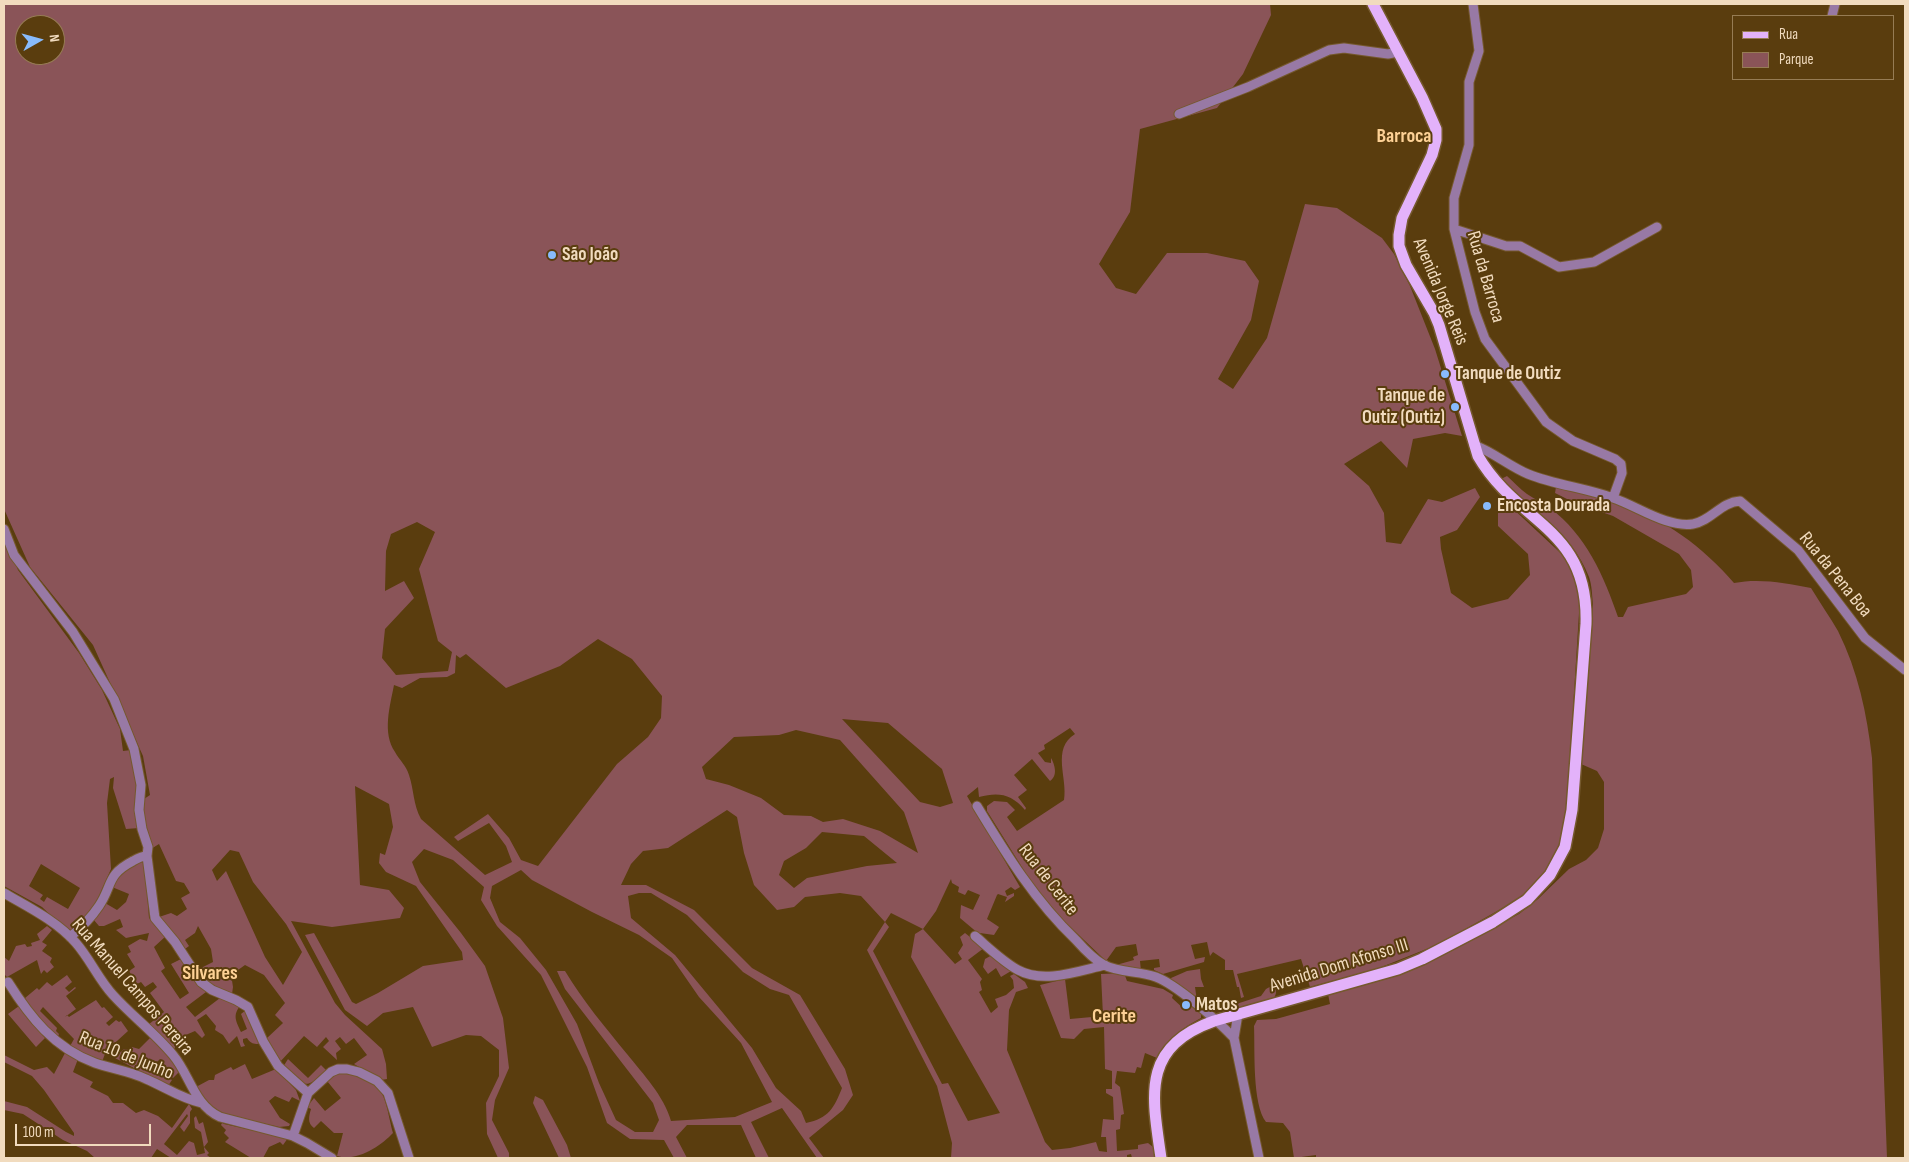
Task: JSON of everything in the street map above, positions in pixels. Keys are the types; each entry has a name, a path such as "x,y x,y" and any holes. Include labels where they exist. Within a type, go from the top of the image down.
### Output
{"main road":[{"name":"Avenida Jorge Reis","path":"1373,4 1427,106 1435,125 1436,136 1429,161 1402,218 1399,246 1406,265 1439,325 1474,445 1483,465 1508,495 1556,537 1570,553 1580,575 1585,592 1586,610 1579,722"},
{"name":"Avenida Dom Afonso III","path":"1161,1158 1154,1102 1155,1084 1161,1062 1168,1050 1182,1037 1214,1021 1398,969 1493,922 1527,900 1553,869 1567,840 1572,810 1579,722"}],"street":[{"name":"Rua da Barroca","path":"1473,4 1479,51 1469,82 1469,145 1454,198 1454,229 1475,312 1485,339 1546,422 1573,441 1615,459 1621,464 1622,472 1614,498"},
{"path":"1179,114 1248,87 1329,50 1344,48 1388,54 1398,52"},
{"path":"1454,229 1506,246 1520,246 1559,267 1594,262 1657,227"},
{"path":"1474,445 1487,450 1507,464 1530,474 1614,498"},
{"name":"Rua da Pena Boa","path":"1614,498 1674,524 1693,524 1708,518 1730,501 1740,501 1798,550 1865,638 1905,670"},
{"path":"4,529 14,555 73,632 114,699 134,749 141,785 139,810 142,829 148,847 147,856 155,918 175,942 201,982 212,990 248,1007 263,1041 278,1066 308,1094"},
{"name":"Rua de Cerite","path":"977,806 1029,888 1066,931 1092,956 1105,965 1159,978 1185,996 1234,1038"},
{"path":"70,937 100,905 114,874 140,857 147,856"},
{"name":"Rua Manuel Campos Pereira","path":"4,893 47,919 70,937 83,952 112,994 172,1053 182,1066 190,1084 202,1103 211,1113 293,1136 307,1142 332,1158"},
{"name":"Rua de Cerite","path":"975,936 1004,961 1019,971 1032,975 1068,974 1105,965"},
{"name":"Rua 10 de Junho","path":"8,982 25,1009 50,1037 66,1049 92,1062 146,1078 188,1100 202,1103"},
{"path":"1238,1014 1234,1038 1259,1158"},
{"path":"293,1136 308,1094 331,1072 338,1069 359,1072 376,1081 388,1093 409,1158"}],"green space":[{"path":"4,4 1270,4 1271,15 1243,74 1217,108 1140,129 1130,212 1099,264 1116,288 1136,294 1167,253 1207,253 1245,261 1259,281 1251,320 1218,379 1233,389 1267,338 1305,204 1337,208 1382,238 1394,254 1410,286 1435,349 1462,436 1445,433 1413,439 1407,468 1381,441 1344,464 1369,486 1384,513 1386,542 1401,544 1428,499 1442,502 1475,488 1480,497 1457,530 1440,537 1451,593 1472,608 1508,599 1530,575 1528,554 1498,526 1498,513 1509,505 1568,560 1580,597 1566,822 1554,860 1529,893 1439,944 1379,968 1310,987 1301,959 1237,974 1244,997 1241,998 1233,970 1225,970 1225,960 1213,952 1210,956 1207,942 1191,945 1195,959 1205,957 1204,962 1163,974 1154,970 1154,968 1160,967 1159,959 1140,961 1141,971 1116,965 1134,960 1133,957 1138,955 1136,944 1116,947 1106,961 1062,919 1033,885 987,811 987,806 994,801 1007,802 1015,810 1007,817 1017,831 1064,800 1062,756 1068,740 1075,734 1070,728 1044,745 1045,749 1038,753 1045,762 1051,763 1051,758 1055,767 1053,779 1050,781 1032,759 1014,775 1027,790 1018,797 1026,808 1025,810 1015,801 1004,796 979,797 978,787 967,796 1020,887 1015,890 1011,887 1005,891 1007,896 1014,893 1014,896 1005,902 1007,897 997,895 987,919 999,927 994,935 979,934 960,918 961,905 973,910 980,895 968,890 965,895 958,892 959,887 952,883 951,879 936,911 923,929 891,913 885,922 861,896 840,893 805,897 794,907 777,910 754,885 744,853 737,817 727,810 668,848 643,851 631,864 621,885 646,885 694,910 752,968 800,995 845,1069 853,1095 843,1110 809,1138 824,1158 817,1158 782,1108 751,1122 769,1158 756,1158 741,1125 687,1125 676,1137 687,1158 674,1158 664,1140 630,1139 607,1123 587,1067 541,975 497,926 481,900 484,887 453,860 424,849 412,862 420,882 485,966 503,1018 509,1068 495,1100 492,1120 509,1153 509,1158 498,1158 487,1134 486,1103 499,1076 499,1050 481,1036 466,1035 432,1047 413,1007 383,1013 367,1026 345,1010 305,935 314,933 352,1002 356,1004 423,966 463,960 462,952 416,886 386,872 379,863 380,853 385,855 393,827 389,804 355,786 360,885 389,890 404,908 400,918 332,927 291,921 335,1003 345,1015 382,1049 387,1079 381,1080 354,1064 367,1055 354,1038 346,1044 340,1037 335,1041 341,1049 336,1053 337,1060 323,1047 329,1041 326,1037 317,1047 304,1036 279,1063 266,1039 283,1023 275,1015 285,1003 264,975 245,965 238,970 235,976 231,974 232,994 216,988 204,979 197,970 213,962 211,949 198,926 195,933 185,940 189,946 185,949 159,917 171,913 177,916 187,909 181,898 190,893 184,883 176,881 159,844 151,849 145,829 141,801 150,795 143,756 93,645 30,567 4,509","holes":["417,522 435,532 419,569 438,641 452,652 448,671 396,675 382,658 385,629 414,598 404,581 385,591 386,551 391,534","598,639 632,659 662,696 661,718 648,737 617,764 538,866 521,860 509,838 488,814 454,837 458,841 489,823 506,846 512,862 485,875 421,819 416,808 408,772 391,745 389,736 388,719 394,685 402,688 420,678 447,677 455,673 456,655 460,658 466,654 506,688 560,666","842,719 888,723 942,769 953,803 940,807 920,802","796,730 840,740 904,812 918,853 880,831 843,819 823,822 811,816 784,815 761,798 729,785 706,779 702,767 734,737 779,735","822,832 864,836 897,863 867,866 807,878 794,888 779,875 784,861 806,848","230,850 239,852 253,882 286,924 302,952 283,985 265,957 226,871 217,881 212,870","521,870 532,880 639,935 672,958 699,997 741,1043 772,1102 735,1117 671,1121 668,1112 652,1086 594,1014 565,971 557,971 565,989 653,1103 659,1120 653,1132 635,1132 616,1120 599,1083 577,1024 546,970 520,938 500,922 490,898 492,886","639,893 651,893 687,915 743,972 770,989 789,995 842,1088 830,1111 820,1118 806,1123 801,1111 776,1088 752,1048 675,955 631,918 628,896"]},
{"path":"1507,476 1527,494 1550,508 1574,531 1600,572 1618,617 1623,617 1628,607 1686,594 1693,587 1691,570 1679,554 1613,516 1573,502 1555,493 1556,487 1595,496 1636,509 1667,525 1709,557 1734,583 1763,581 1811,588 1838,631 1861,693 1872,758 1887,1158 1316,1158 1316,1155 1294,1158 1290,1132 1283,1123 1266,1122 1258,1103 1256,1090 1254,1026 1257,1020 1276,1019 1330,1004 1328,994 1440,955 1519,914 1538,899 1569,869 1586,860 1598,848 1604,829 1604,782 1597,771 1581,764 1593,604 1590,580 1581,561 1562,535 1501,479"},
{"path":"4,537 18,570 79,653 102,690 120,729 123,751 131,750 138,791 139,828 126,829 113,788 114,777 110,779 107,803 111,869 95,905 78,926 71,930 65,929 42,907 4,886","holes":["41,864 80,888 68,909 47,897 44,902 40,899 43,895 29,886"]},
{"path":"142,861 145,866 149,918 166,936 154,947 165,968 161,971 180,999 189,993 171,964 181,959 206,992 186,1007 195,1017 220,998 241,1005 236,1012 236,1021 241,1032 247,1029 241,1014 246,1010 262,1043 253,1044 247,1038 243,1039 245,1046 241,1047 237,1036 229,1044 223,1035 215,1030 216,1026 206,1014 197,1020 205,1035 202,1038 195,1031 181,1037 174,1049 148,1025 164,1012 150,993 157,987 153,982 145,987 141,982 137,984 129,971 135,967 127,954 131,952 128,946 140,939 147,941 149,933 126,938 116,930 123,927 120,919 104,926 99,926 93,919 105,903 117,910 126,902 129,894 112,887 120,874 132,865"},
{"path":"885,922 889,927 873,951 942,1084 948,1083 968,1121 1000,1113 911,957 915,934 923,929 955,964 962,959 958,953 963,945 960,937 965,933 984,948 968,960 982,979 980,982 982,990 979,992 991,1013 998,1007 995,999 1006,995 1014,988 1013,980 1010,976 1014,974 1025,982 1028,988 1016,992 1009,1010 1007,1050 1045,1142 1052,1150 1096,1142 1099,1151 1107,1152 1106,1137 1101,1137 1103,1119 1114,1120 1113,1097 1106,1093 1106,1089 1112,1089 1112,1071 1105,1069 1104,1027 1084,1029 1074,1039 1061,1038 1040,985 1065,979 1070,1019 1103,1016 1101,974 1124,973 1127,981 1163,989 1173,995 1172,998 1184,1009 1190,1003 1201,1014 1201,1018 1176,1035 1157,1058 1145,1053 1141,1068 1137,1067 1135,1073 1117,1071 1115,1083 1120,1087 1124,1114 1121,1115 1120,1129 1116,1130 1117,1151 1138,1149 1138,1145 1148,1143 1153,1147 1155,1158 1132,1158 1131,1154 1127,1155 1127,1158 951,1158 952,1143 937,1086 867,950"},
{"path":"47,926 52,930 42,942 47,945 42,951 52,958 50,962 54,967 47,973 44,970 41,974 37,960 7,977 4,974 4,957 9,961 16,946 25,944 27,947 32,946 31,943 40,940 37,934"},
{"path":"992,955 1011,971 1001,977 996,968 988,974 983,967 985,959"},
{"path":"1200,969 1204,987 1195,987 1197,1001 1172,981 1171,978 1187,971"},
{"path":"67,975 72,982 65,988 69,992 76,988 66,996 76,1009 67,1015 69,1017 96,1000 113,1017 106,1023 109,1026 116,1020 121,1021 128,1031 106,1051 102,1062 69,1048 74,1039 43,1007 40,1011 57,1028 56,1031 59,1034 57,1039 27,1006 25,998 37,988 39,990 47,982 52,986"},
{"path":"1275,984 1276,993 1274,999 1232,1010 1230,1006 1261,996 1266,989"},
{"path":"19,1006 45,1038 36,1047 8,1014"},
{"path":"151,1037 180,1071 173,1078 158,1067 163,1061 160,1059 152,1067 172,1080 168,1086 115,1058 119,1051 121,1052 124,1049 131,1050 132,1047 139,1049"},
{"path":"65,1053 78,1059 73,1072 93,1082 90,1087 108,1096 113,1103 123,1103 136,1113 144,1110 158,1116 172,1128 189,1104 192,1109 190,1112 190,1123 184,1132 180,1127 188,1116 187,1114 164,1144 177,1155 189,1141 194,1143 197,1155 205,1153 201,1132 195,1128 194,1118 196,1116 199,1124 203,1122 208,1142 204,1147 209,1153 207,1155 211,1158 171,1158 157,1149 151,1158 95,1158 87,1151 63,1140 23,1114 4,1110 4,1101 27,1107 74,1136 74,1133 44,1090 32,1076 4,1062 4,1055 34,1070 47,1067 54,1074"},
{"path":"288,1059 308,1078 321,1065 327,1071 309,1084 304,1084 283,1067"},
{"path":"245,1064 252,1079 276,1069 296,1090 300,1101 292,1097 289,1102 275,1096 269,1101 280,1118 290,1124 289,1126 279,1127 219,1113 211,1108 196,1087 209,1080 214,1080 215,1075 231,1067 233,1070"},
{"path":"342,1072 368,1080 381,1091 393,1133 375,1148 352,1157 337,1156 343,1133 334,1133 321,1121 314,1128 309,1122 311,1109 307,1107 314,1098 325,1111 341,1098 327,1081 333,1074"},
{"path":"535,1096 543,1100 567,1145 571,1158 559,1158 533,1103"},
{"path":"222,1123 288,1138 283,1145 280,1142 269,1147 263,1158 251,1158 225,1142 229,1138 224,1133 226,1130 221,1125"}],"place":[{"name":"São João","path":"552,255"},
{"name":"Tanque de Outiz","path":"1445,374"},
{"name":"Tanque de Outiz (Outiz)","path":"1455,407"},
{"name":"Encosta Dourada","path":"1487,506"},
{"name":"Matos","path":"1186,1005"}],"district":[{"name":"Barroca","path":"1404,137"},
{"name":"Silvares","path":"210,974"},
{"name":"Cerite","path":"1114,1017"}]}
